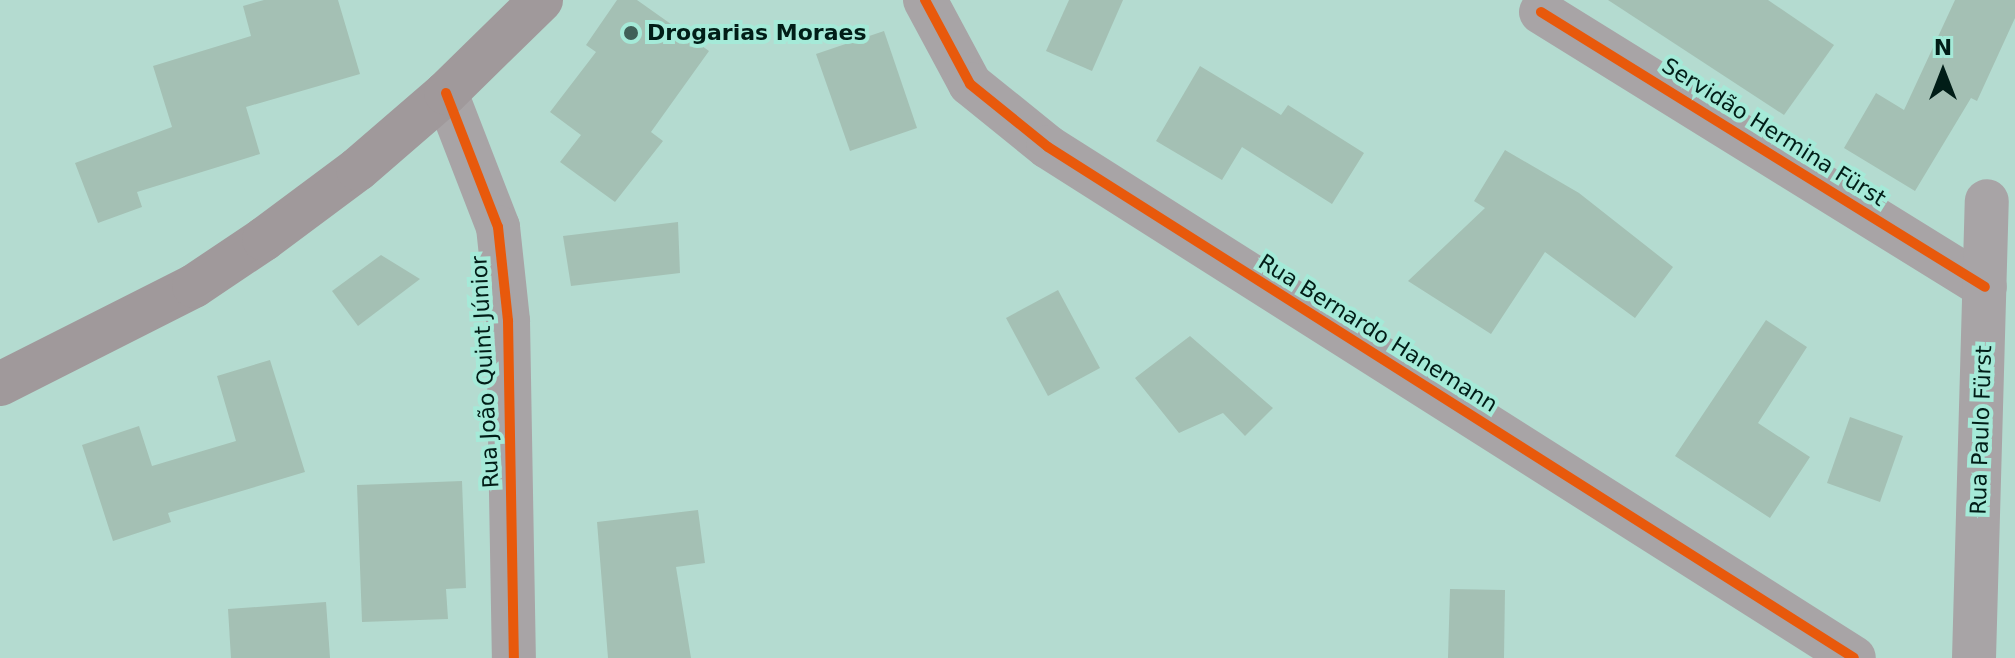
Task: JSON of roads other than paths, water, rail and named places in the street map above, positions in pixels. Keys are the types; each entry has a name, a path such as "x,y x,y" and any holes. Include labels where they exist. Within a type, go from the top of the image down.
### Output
{"main road":[{"path":"0,384 194,286 358,169 446,93 541,0"}],"street":[{"name":"Rua Bernardo Hanemann","path":"925,0 970,84 1037,140 1854,658"},
{"name":"Servidão Hermina Fürst","path":"1541,12 1985,287"},
{"name":"Rua João Quint Júnior","path":"446,93 498,227 508,321 514,658"},
{"name":"Rua Paulo Fürst","path":"1974,658 1987,201"}],"place":[{"name":"Drogarias Moraes","path":"631,33"}]}
